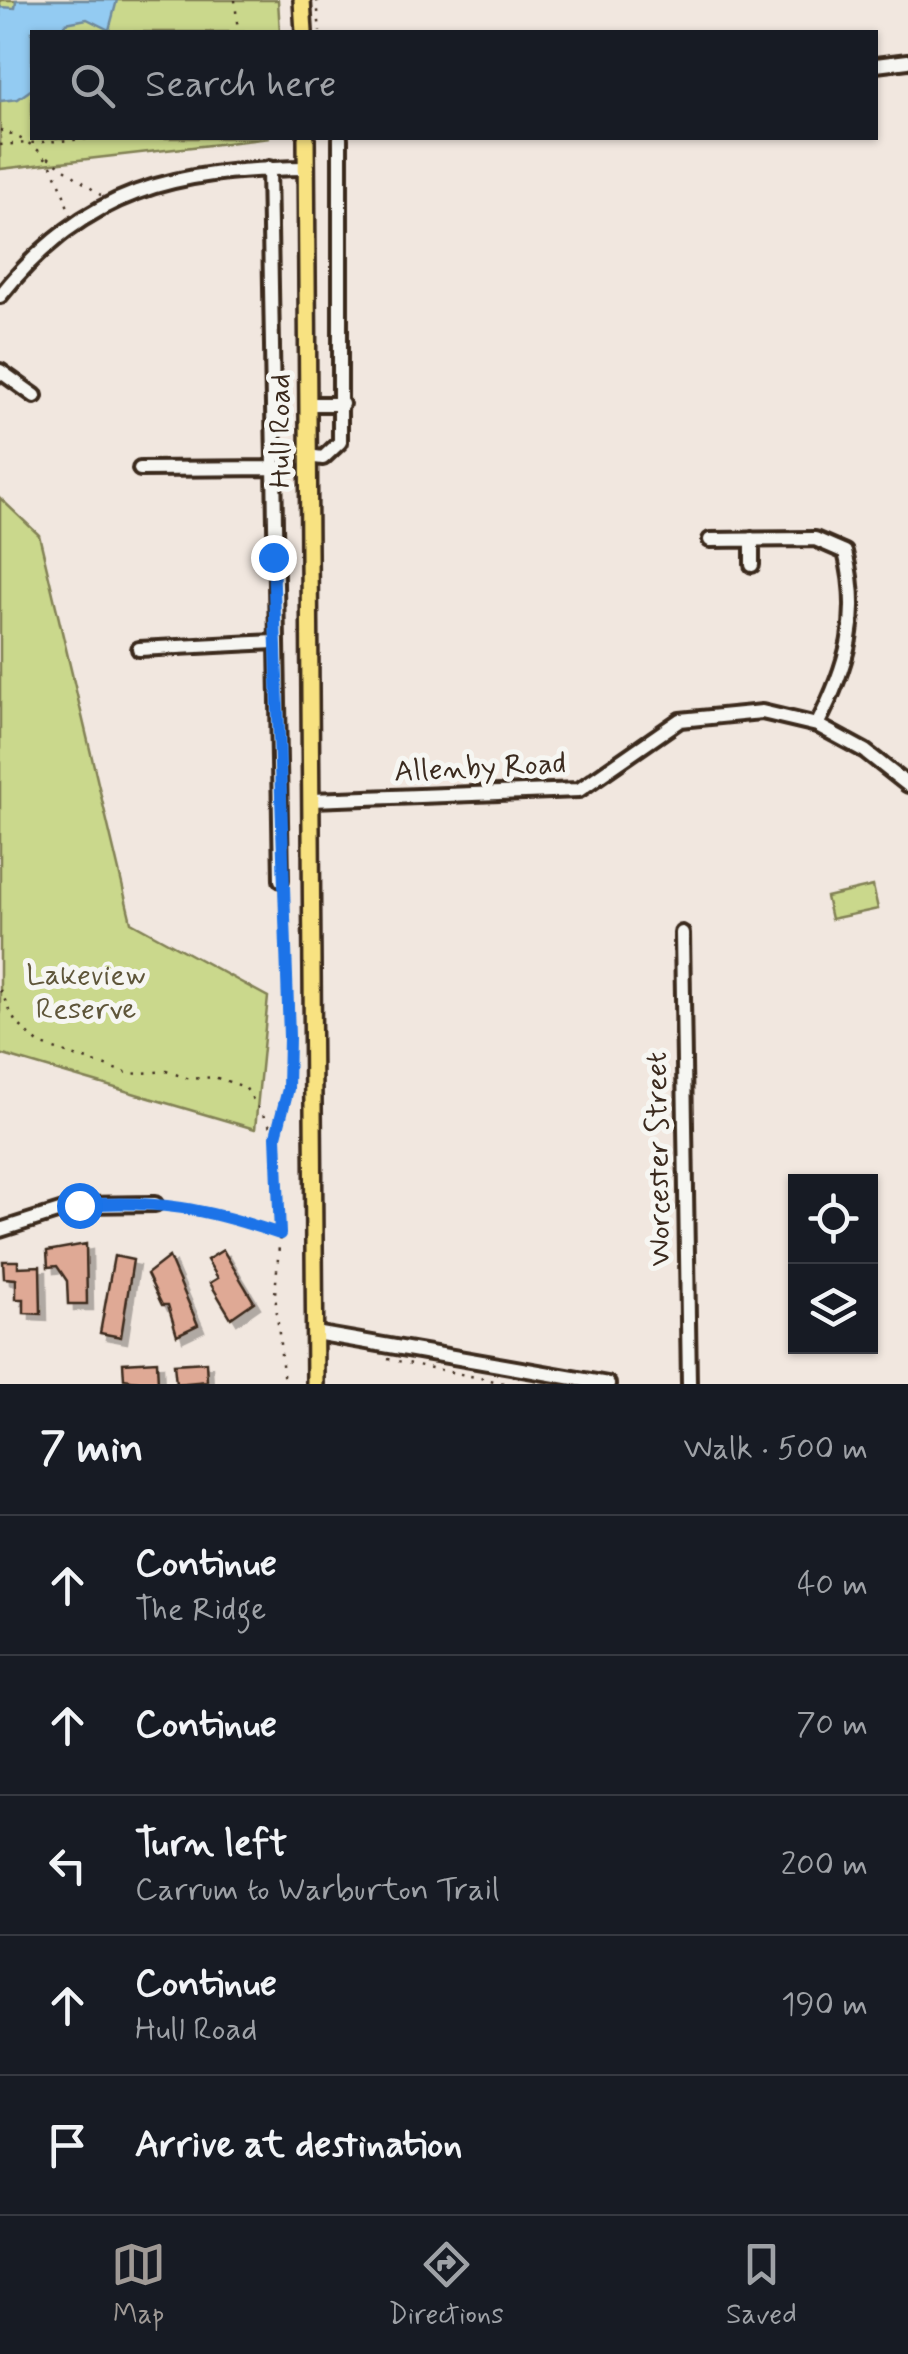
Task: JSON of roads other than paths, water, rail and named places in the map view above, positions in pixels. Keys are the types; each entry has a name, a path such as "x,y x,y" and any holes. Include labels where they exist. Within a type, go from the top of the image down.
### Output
{"main road":[{"path":"302,0 304,30"},
{"name":"Hull Road","path":"306,140 315,1384"}],"street":[{"path":"878,65 908,61"},
{"path":"307,456 322,458 337,448 342,404 340,140"},
{"path":"0,296 42,251 109,204 168,180 269,168 306,168"},
{"name":"Hull Road","path":"269,168 280,880"},
{"path":"0,371 35,396"},
{"path":"307,404 342,404"},
{"path":"140,469 271,468"},
{"path":"752,539 752,565"},
{"path":"710,540 815,539 833,542 845,552 850,570 849,654 817,725"},
{"path":"139,649 276,642"},
{"name":"Allenby Road","path":"312,800 558,793 594,780 680,720 762,712 817,725 864,751 908,785"},
{"name":"Worcester Street","path":"682,933 689,1384"},
{"path":"0,1230 79,1205 155,1204"},
{"path":"315,1333 608,1384"}],"water":[{"path":"16,0 117,0 109,30 87,19 66,23 61,30 30,30 30,90 18,99 0,101 0,7 15,8"}],"park label":[{"name":"Lakeview Reserve","path":"86,992"}]}
